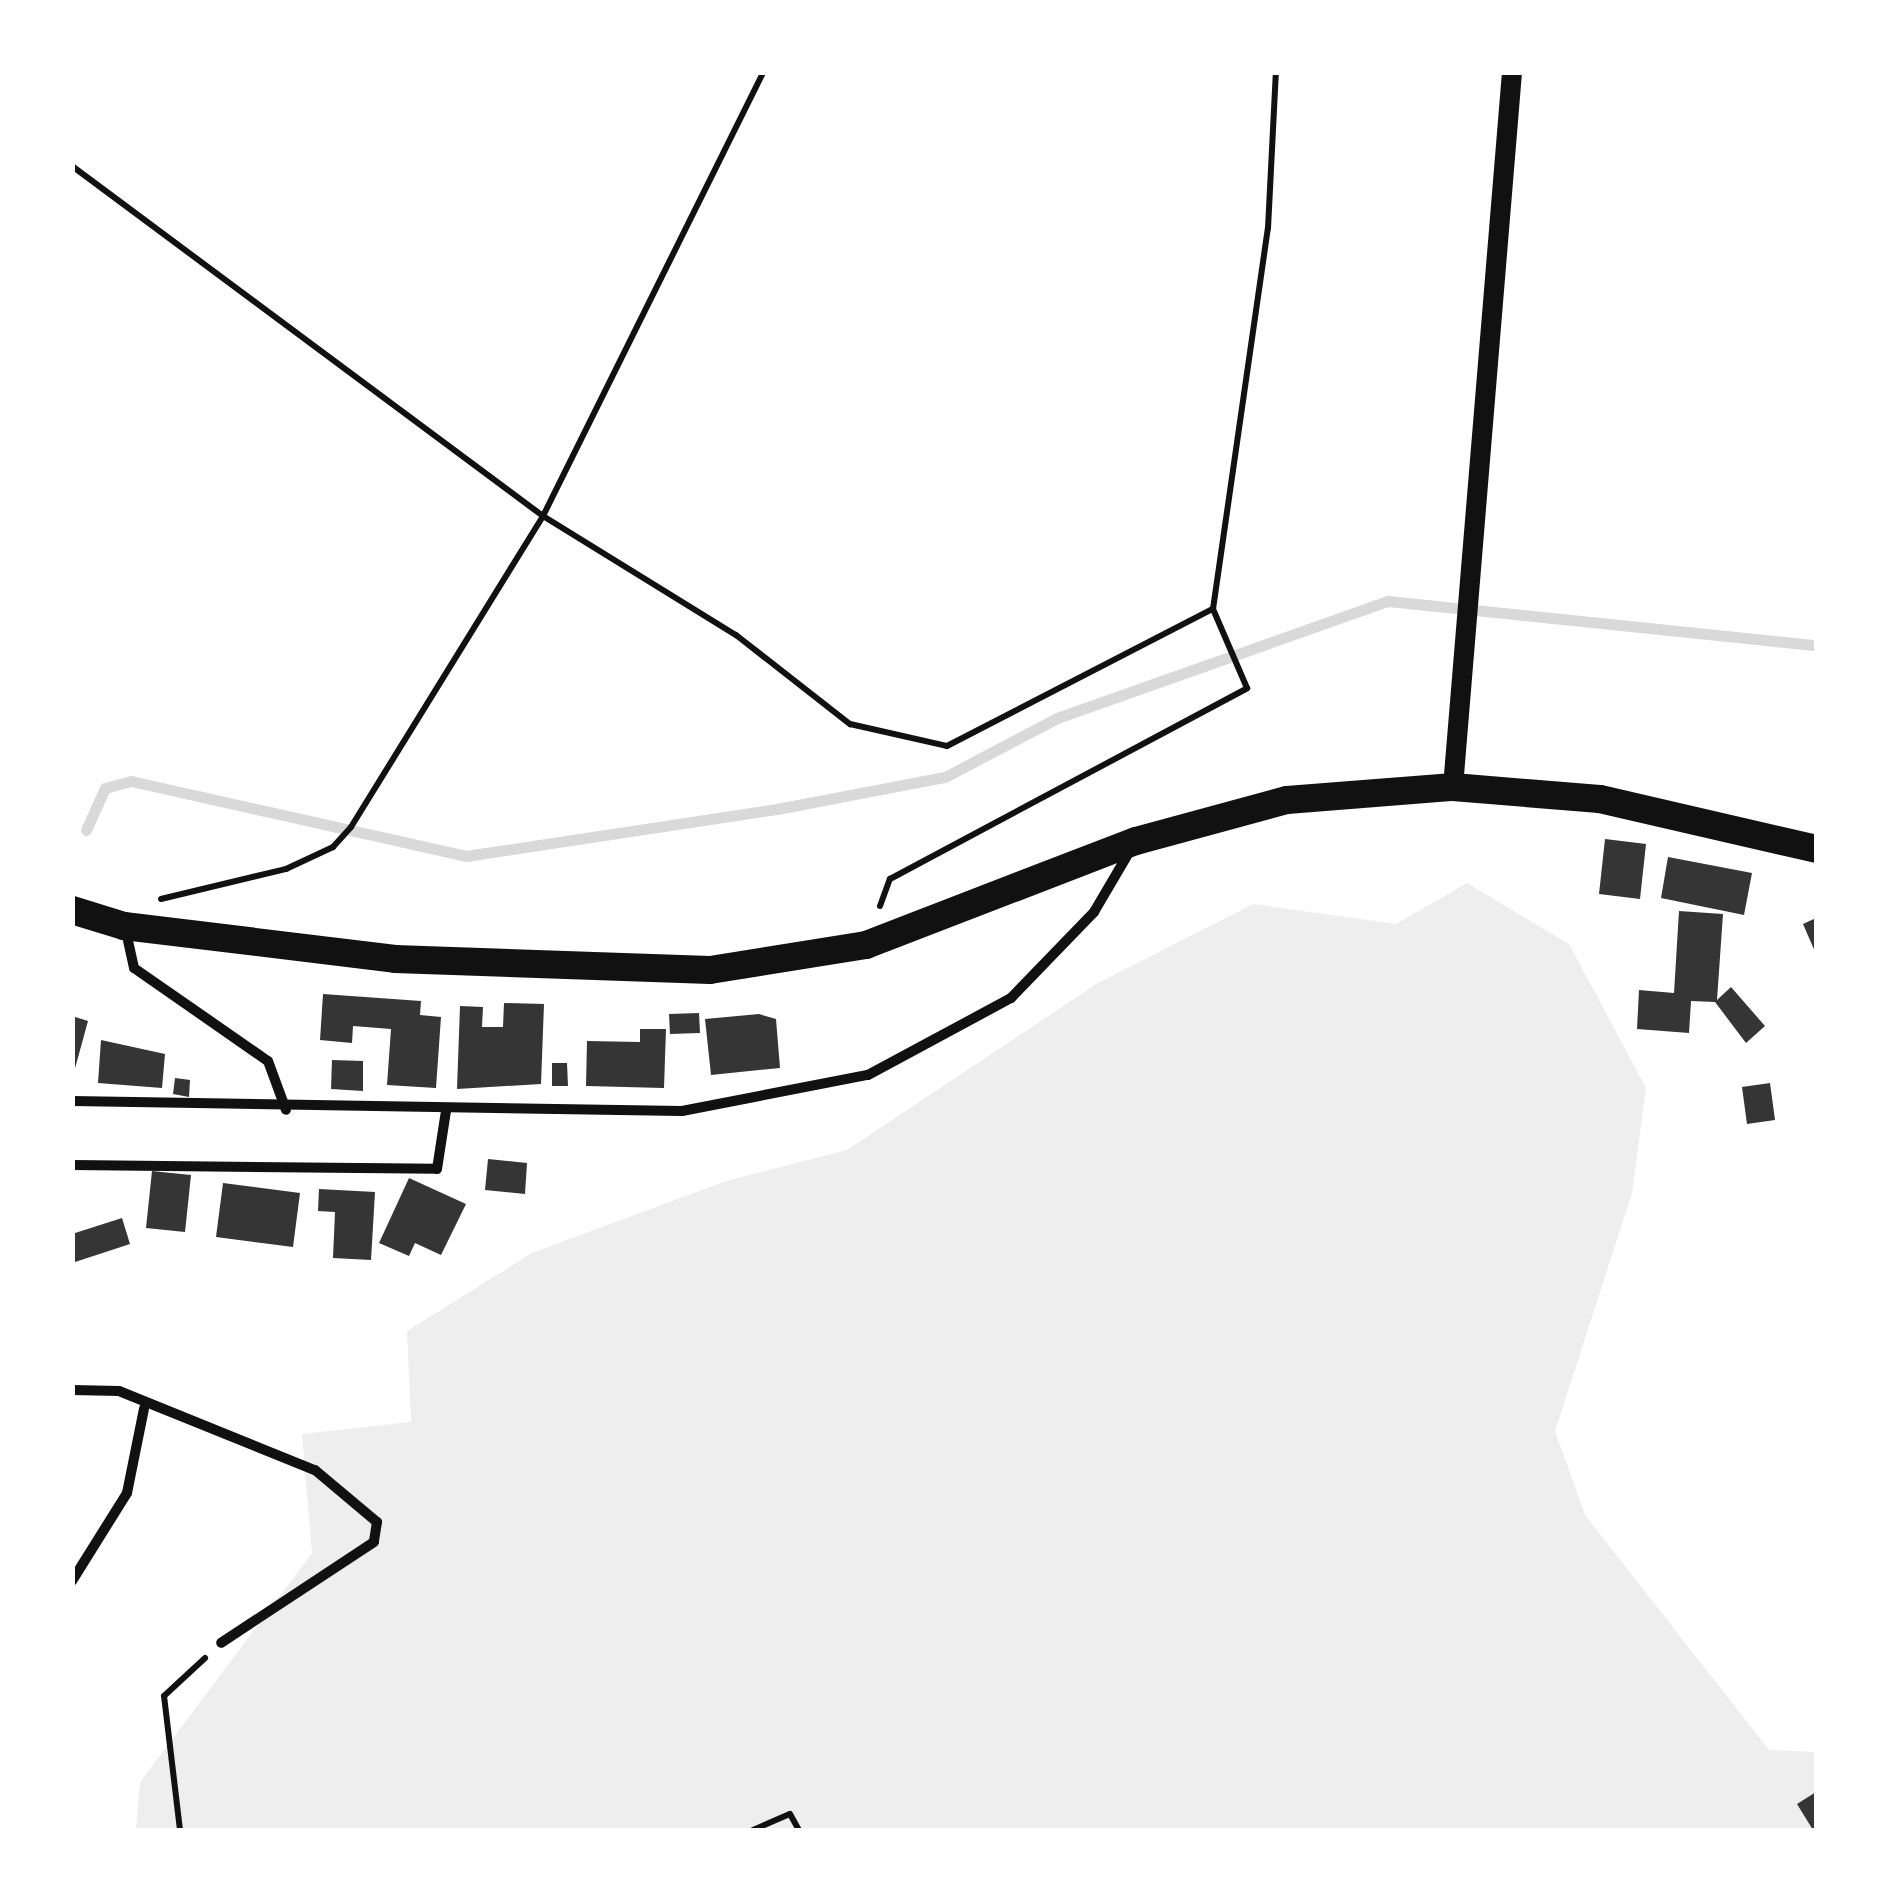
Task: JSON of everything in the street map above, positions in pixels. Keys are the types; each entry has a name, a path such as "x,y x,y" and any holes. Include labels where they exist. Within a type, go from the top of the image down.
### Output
{"highway":[{"path":"72,910 124,926 395,959 710,970 866,944 1136,841 1287,800 1453,787 1600,799 1816,849"}],"main road":[{"path":"1453,787 1512,72"}],"street":[{"path":"72,1101 286,1110 682,1111 868,1076 1011,998 1094,912 1136,841"},
{"path":"124,926 134,968 268,1061 286,1110"},
{"path":"72,1166 437,1169 446,1111"},
{"path":"72,1390 97,1384 144,1408 314,1470 377,1522 374,1542 221,1644"},
{"path":"72,1582 126,1492 144,1408"}],"path":[{"path":"124,926 166,896 286,869 333,847 351,826 543,516 764,72"},
{"path":"866,944 890,879 1247,688 1213,610 1268,228 1276,72"},
{"path":"72,166 543,516 736,635 850,724 947,746 1213,610"},
{"path":"180,1830 164,1696 221,1644"},
{"path":"752,1830 790,1814 799,1830"}],"shaded area":[{"path":"1467,883 1569,944 1646,1088 1632,1193 1555,1431 1585,1515 1769,1750 1816,1752 1816,1830 136,1830 140,1782 312,1553 302,1434 411,1422 407,1331 532,1253 726,1181 847,1150 1098,983 1253,904 1396,924"}],"building":[{"path":"1605,839 1646,844 1640,899 1599,894"},
{"path":"1668,857 1752,873 1744,915 1661,898"},
{"path":"1679,911 1723,914 1717,1000 1731,987 1765,1026 1746,1043 1715,1002 1691,1001 1689,1033 1637,1029 1639,990 1674,993"},
{"path":"1816,918 1816,954 1803,924"},
{"path":"323,994 421,1001 420,1015 441,1017 436,1088 387,1085 391,1029 353,1026 352,1043 320,1040"},
{"path":"504,1003 544,1004 541,1084 457,1089 460,1006 483,1007 482,1027 503,1027"},
{"path":"699,1013 700,1033 670,1034 669,1014"},
{"path":"759,1014 776,1019 780,1068 711,1075 705,1019"},
{"path":"72,1016 88,1021 74,1072 72,1072"},
{"path":"640,1029 666,1029 664,1088 586,1086 587,1041 640,1042"},
{"path":"101,1040 165,1054 162,1088 98,1083"},
{"path":"332,1060 363,1061 363,1091 331,1089"},
{"path":"552,1063 567,1063 568,1086 552,1086"},
{"path":"175,1078 190,1080 189,1097 173,1094"},
{"path":"1770,1083 1775,1120 1747,1124 1742,1087"},
{"path":"488,1159 527,1163 525,1194 485,1190"},
{"path":"152,1171 191,1175 185,1232 146,1228"},
{"path":"409,1178 466,1204 441,1255 415,1243 409,1256 379,1243"},
{"path":"223,1183 300,1193 293,1247 216,1237"},
{"path":"319,1189 375,1192 371,1260 333,1258 335,1212 318,1211"},
{"path":"122,1218 130,1244 72,1263 72,1234"},
{"path":"1816,1792 1816,1830 1813,1830 1797,1804"}],"waterway":[{"path":"86,830 105,788 131,781 466,856 777,809 945,777 1057,718 1388,601 1816,645"}]}
